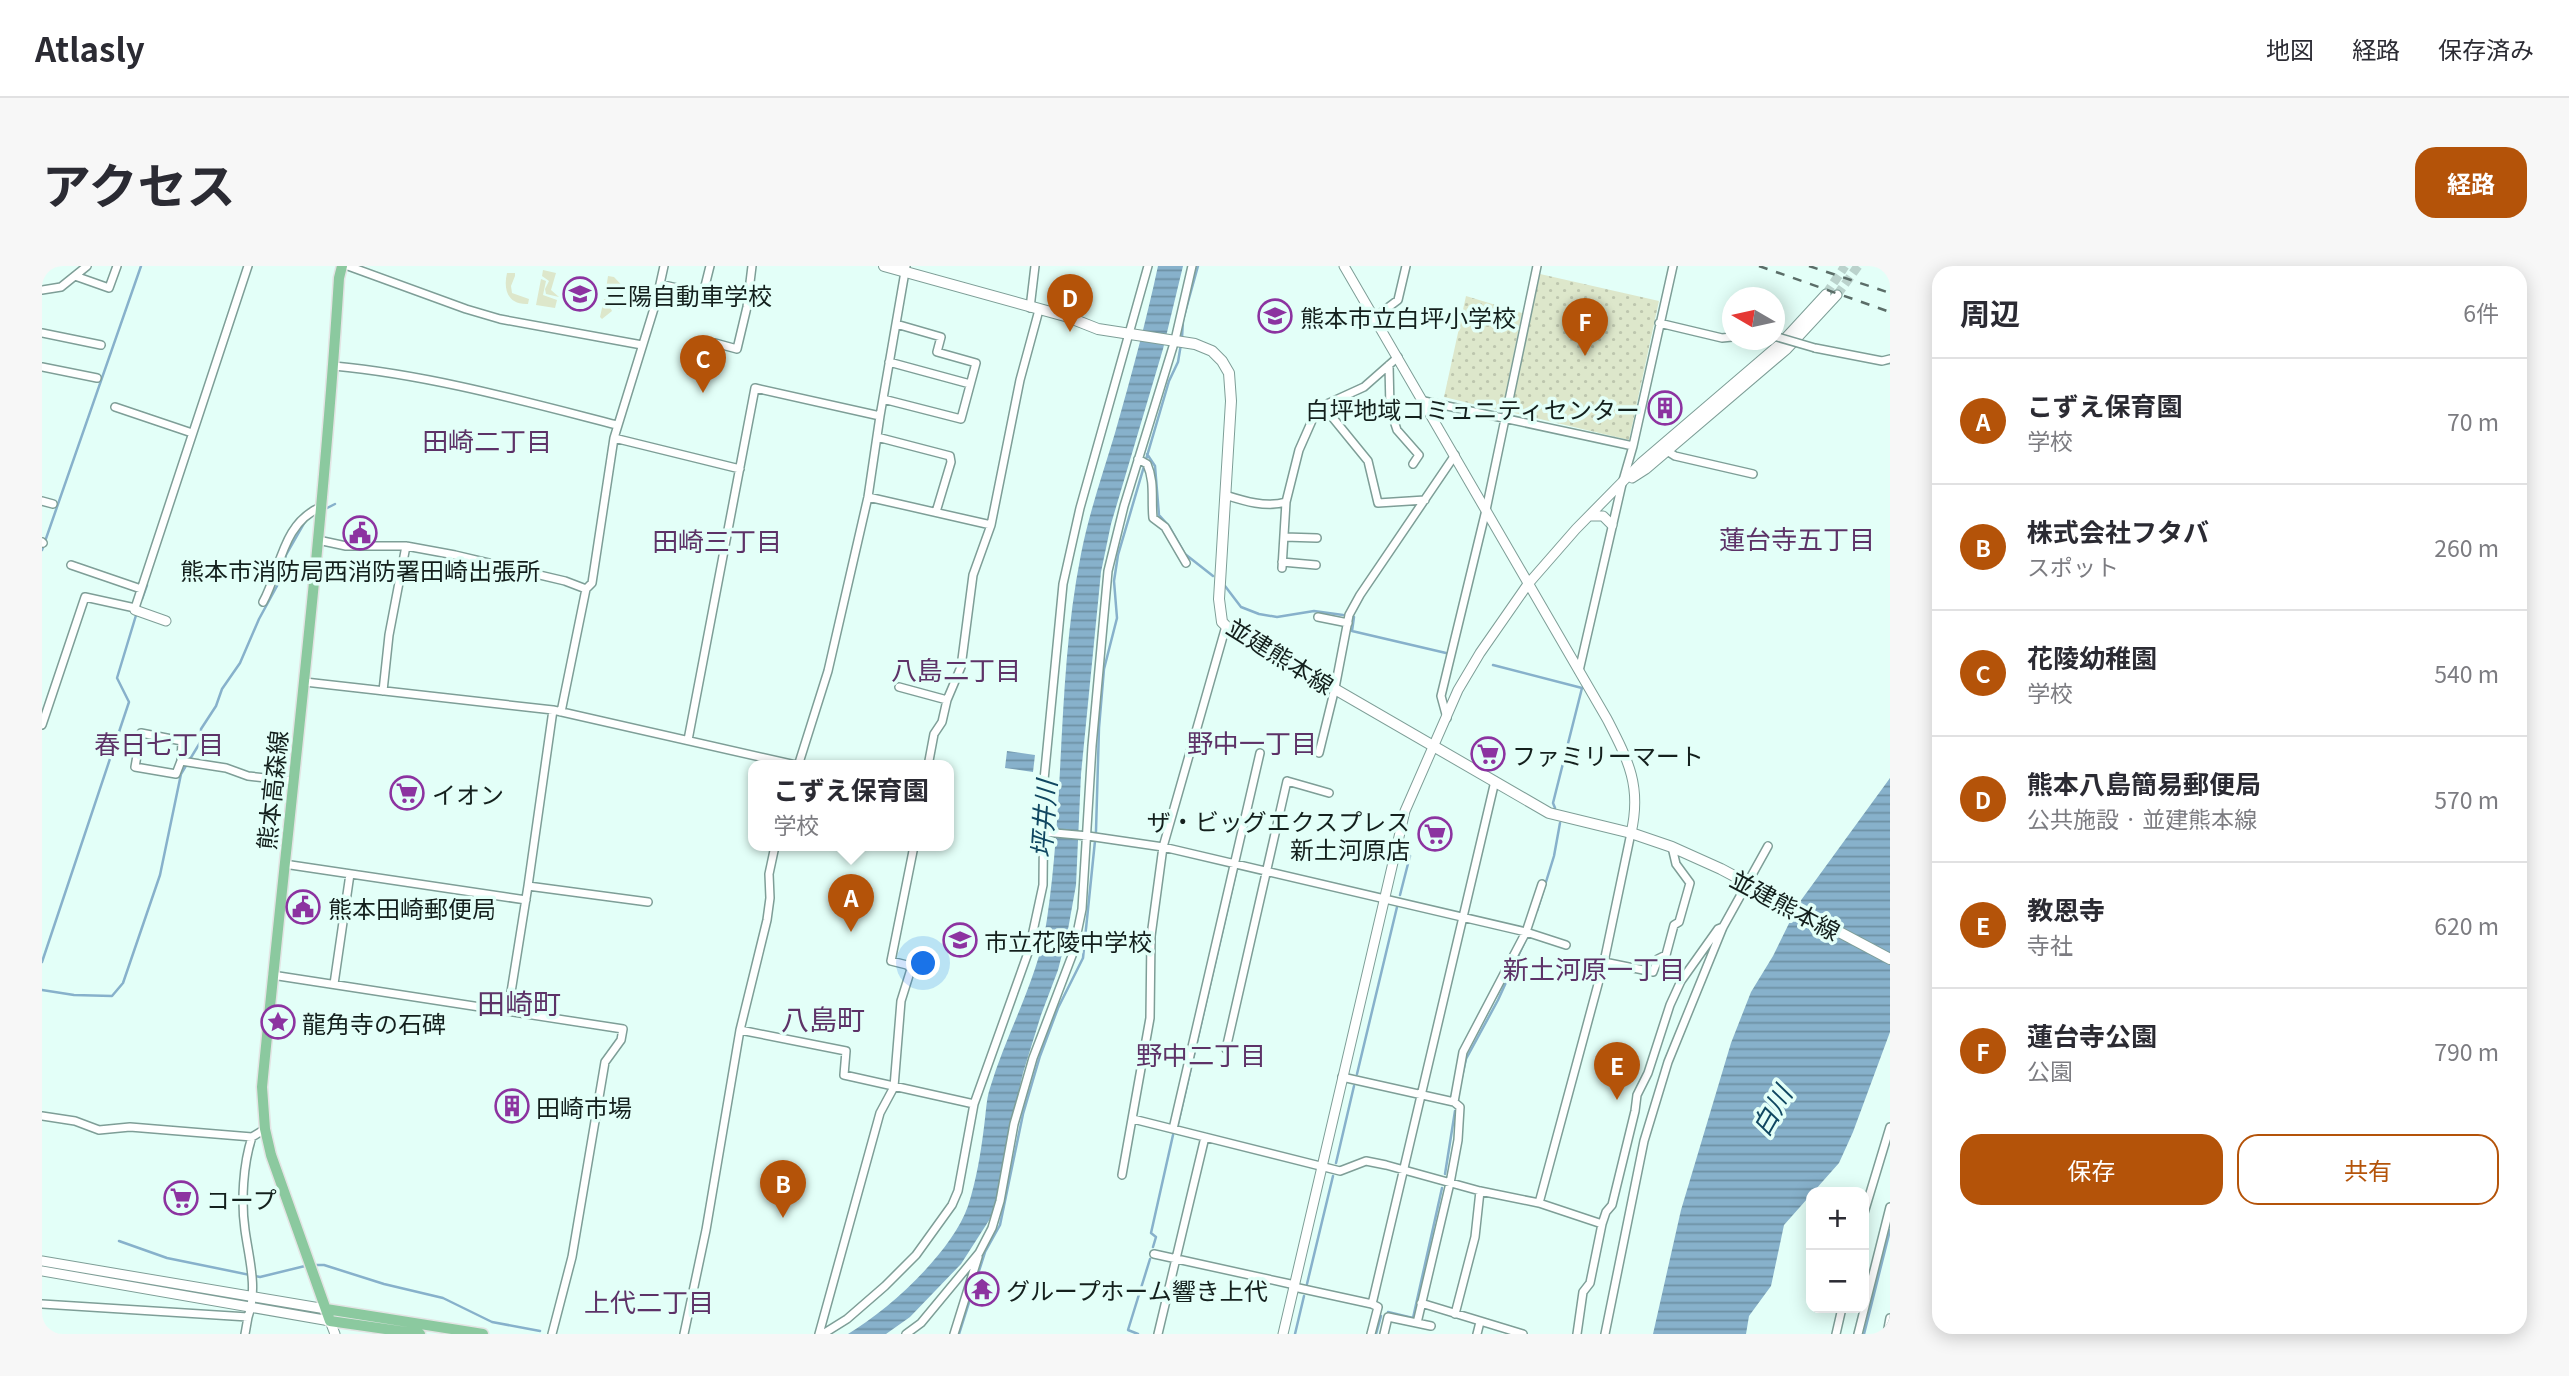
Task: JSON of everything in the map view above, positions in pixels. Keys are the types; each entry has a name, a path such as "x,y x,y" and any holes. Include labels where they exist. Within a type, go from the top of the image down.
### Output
{"main road":[{"name":"熊本高森線","path":"330,1321 271,1155 265,1129 262,1087 318,540 342,266"},
{"name":"並建熊本線","path":"884,266 906,269 1098,329 1195,344 1212,351 1222,360 1229,373 1231,401 1219,599 1222,622 1226,626 1549,813 1672,847 1747,883 1890,959"},
{"path":"326,1309 483,1334"},
{"path":"330,1321 420,1334"}],"street":[{"path":"42,290 61,286 86,266"},
{"path":"75,276 109,288 117,266"},
{"path":"135,608 248,266"},
{"path":"348,266 500,319 642,345"},
{"path":"508,1011 557,711 586,589 592,583 614,438 664,266"},
{"path":"660,284 703,294 710,266"},
{"path":"715,342 737,349 747,307 752,266"},
{"path":"929,760 934,734 942,722 947,701 961,667 972,575 991,525 1035,309 1035,266"},
{"path":"821,1334 846,1319 885,1286 939,1226 958,1191 974,1104 1030,950 1036,924 1047,832 1044,780 1063,584 1077,521 1148,266"},
{"path":"954,1334 979,1253 992,1228 1000,1201 1014,1124 1033,1058 1073,953 1082,909 1085,835 1108,571 1192,266"},
{"path":"1344,266 1607,719 1632,773 1636,811 1604,962 1539,1203"},
{"path":"1374,318 1398,300 1406,266"},
{"path":"1447,718 1441,696 1486,510 1537,266"},
{"path":"1579,671 1673,266"},
{"path":"800,760 828,671 868,497 906,269"},
{"path":"1283,1334 1405,811 1458,690 1528,584 1589,516 1641,463 1780,344 1826,294"},
{"path":"1622,484 1646,469 1787,349 1837,296"},
{"path":"1659,323 1722,338"},
{"path":"883,399 961,419 976,363 937,352 941,337 896,324"},
{"path":"42,333 100,345"},
{"path":"1785,340 1882,361 1890,359"},
{"path":"1316,565 1282,565 1286,502 1306,431 1314,416 1324,407 1364,387 1398,357"},
{"path":"889,362 970,384"},
{"path":"1389,365 1390,409 1397,430 1419,455 1413,464"},
{"path":"334,366 384,371 460,385 617,425"},
{"path":"42,367 97,378"},
{"path":"688,740 755,388 880,416"},
{"path":"1424,401 1633,446"},
{"path":"115,407 192,433"},
{"path":"1324,407 1368,461 1378,503 1425,500"},
{"path":"877,437 950,456 951,462 936,512"},
{"path":"614,438 740,470"},
{"path":"1667,451 1675,457 1753,474"},
{"path":"1319,753 1349,615 1455,455"},
{"path":"1138,459 1147,464 1151,474 1153,518 1165,527 1186,563"},
{"path":"1225,495 1275,505 1286,502"},
{"path":"868,497 991,525"},
{"path":"42,502 53,504"},
{"path":"263,602 276,574 282,550 299,522 321,507"},
{"path":"1589,516 1604,516 1612,525"},
{"path":"1284,537 1317,538"},
{"path":"318,540 346,546 406,546 565,581 586,589"},
{"path":"383,691 389,635 406,546"},
{"path":"71,565 141,589"},
{"path":"42,725 85,597 135,608 166,621"},
{"path":"1318,617 1348,623"},
{"path":"1122,1175 1150,1018 1151,936 1163,847 1226,626"},
{"path":"304,682 557,711 773,760"},
{"path":"899,687 947,701"},
{"path":"141,733 182,741 181,761 176,774 135,766 141,733"},
{"path":"1173,1129 1260,753"},
{"path":"181,761 226,768 248,776 293,781"},
{"path":"1226,1049 1287,781 1329,793"},
{"path":"1371,1334 1404,1169 1495,781"},
{"path":"1047,832 1163,847 1384,897 1526,932 1566,945"},
{"path":"1605,1334 1644,1141 1668,1062 1723,928 1768,845"},
{"path":"1604,962 1653,972 1658,959 1667,955 1674,925 1679,922 1690,883 1676,864 1672,847"},
{"path":"684,1334 706,1230 740,1030 767,920 769,874 774,851"},
{"path":"821,1334 880,1113 894,1087 901,1001 911,969 907,965 891,961 913,851"},
{"path":"284,864 526,900"},
{"path":"334,984 350,874"},
{"path":"1454,1102 1463,1052 1526,932 1542,884"},
{"path":"528,886 648,902"},
{"path":"1577,1334 1583,1292 1590,1283 1602,1224 1612,1205 1637,1095 1648,1073 1670,1004 1681,981 1718,929 1723,928"},
{"path":"272,975 623,1029 621,1040 605,1062 572,1257 552,1334"},
{"path":"740,1030 846,1051 844,1075 974,1104"},
{"path":"1342,1077 1454,1102 1460,1108 1450,1183 1417,1323"},
{"path":"42,1116 75,1121 99,1130 130,1127 252,1137 265,1129"},
{"path":"1133,1119 1340,1171 1366,1161 1404,1169 1480,1191 1539,1203 1602,1224"},
{"path":"1869,1196 1890,1127"},
{"path":"245,1334 253,1280 244,1227 247,1152 252,1137"},
{"path":"1158,1334 1205,1137"},
{"path":"1455,1314 1475,1237 1480,1191"},
{"path":"1858,1334 1890,1208"},
{"path":"906,1334 921,1323 979,1253"},
{"path":"1154,1254 1385,1309 1388,1317 1384,1334"},
{"path":"46,1267 252,1301 326,1309"},
{"path":"252,1301 330,1321 335,1334"},
{"path":"1421,1303 1522,1334"},
{"path":"42,1304 248,1317"},
{"path":"1836,1334 1841,1313"},
{"path":"1388,1317 1431,1326"},
{"path":"1887,1334 1890,1318"},
{"path":"1477,1334 1480,1322"}],"green space":[{"path":"543,270 556,273 551,290 559,297 546,294 549,281 542,276"},
{"path":"507,273 515,273 512,293 529,299 528,304 516,302 509,295"},
{"path":"1540,274 1659,301 1629,440 1510,412"},
{"path":"608,276 614,277 629,293 606,289"},
{"path":"541,279 546,281 543,295 557,300 555,308 536,305"},
{"path":"1466,296 1522,313 1502,411 1444,397"},
{"path":"604,299 626,303 619,309 613,304 610,307 612,311 602,319 600,317"}],"water":[{"path":"1158,266 1183,266 1163,349 1111,524 1101,572 1081,774 1076,885 1058,970 1023,1073 1003,1161 995,1211 961,1264 910,1317 886,1334 848,1334 882,1310 918,1278 960,1224 971,1197 989,1093 1043,941 1057,828 1064,690 1073,599 1092,508 1115,433"},
{"path":"1007,751 1035,755 1033,772 1005,768"},
{"name":"白川","path":"1890,778 1890,1032 1853,1132 1839,1163 1818,1187 1806,1187 1806,1200 1784,1225 1771,1286 1749,1316 1746,1334 1653,1334 1681,1210 1731,1043 1751,992 1773,956 1799,903"}],"waterway":[{"path":"42,550 141,266"},
{"path":"1182,338 1183,320 1198,266"},
{"path":"959,1334 985,1252 1000,1225 1023,1114 1040,1056 1058,1008 1083,958 1096,831 1104,669 1117,618 1114,581 1118,555 1169,381 1178,362 1181,344"},
{"path":"1147,454 1155,466 1159,515 1169,526 1185,554 1213,576"},
{"path":"323,510 335,504"},
{"path":"42,990 74,995 112,996 123,983 160,875 181,774 201,741 201,729 216,706 222,689 240,663 277,586 286,555 306,520"},
{"path":"142,599 147,585"},
{"path":"1225,586 1241,607 1259,614 1277,617 1314,611 1343,615"},
{"path":"42,962 129,702 117,678 137,612"},
{"path":"1354,617 1352,631 1446,653"},
{"path":"1493,665 1582,688 1553,803 1555,808"},
{"path":"1537,911 1554,856 1560,823"},
{"path":"1400,895 1410,856"},
{"path":"1178,1124 1236,872"},
{"path":"1357,1074 1397,907"},
{"path":"1461,1081 1466,1059 1498,1000 1525,941"},
{"path":"1336,1163 1354,1086"},
{"path":"1445,1174 1455,1111"},
{"path":"1153,1247 1156,1237 1151,1233 1173,1135"},
{"path":"1307,1284 1333,1176"},
{"path":"1388,1312 1413,1318 1442,1188"},
{"path":"1864,1334 1890,1230"},
{"path":"119,1241 167,1258 260,1277 305,1266"},
{"path":"1138,1334 1128,1330 1150,1259"},
{"path":"315,1265 324,1265 384,1284 443,1298 492,1322 540,1331"},
{"path":"1295,1334 1304,1296"},
{"path":"1376,1334 1381,1316"}],"tunnel":[{"path":"1826,294 1845,266"},
{"path":"1837,295 1858,266"}],"railway":[{"path":"1759,266 1890,312"},
{"path":"1809,266 1890,293"}],"place":[{"name":"三陽自動車学校","path":"580,294"},
{"name":"熊本市立白坪小学校","path":"1275,316"},
{"name":"熊本八島簡易郵便局","path":"1070,332"},
{"name":"蓮台寺公園","path":"1585,356"},
{"name":"花陵幼稚園","path":"703,393"},
{"name":"白坪地域コミュニティセンター","path":"1665,408"},
{"name":"熊本市消防局西消防署田崎出張所","path":"360,533"},
{"name":"ファミリーマート","path":"1488,754"},
{"name":"イオン","path":"407,793"},
{"name":"ザ・ビッグエクスプレス 新土河原店","path":"1435,834"},
{"name":"熊本田崎郵便局","path":"303,907"},
{"name":"こずえ保育園","path":"851,932"},
{"name":"市立花陵中学校","path":"960,940"},
{"name":"龍角寺の石碑","path":"278,1022"},
{"name":"教恩寺","path":"1617,1100"},
{"name":"田崎市場","path":"512,1106"},
{"name":"コープ","path":"181,1198"},
{"name":"株式会社フタバ","path":"783,1218"},
{"name":"グループホーム響き上代","path":"982,1289"}],"district":[{"name":"田崎二丁目","path":"487,439"},
{"name":"蓮台寺五丁目","path":"1797,537"},
{"name":"田崎三丁目","path":"717,539"},
{"name":"八島二丁目","path":"956,668"},
{"name":"野中一丁目","path":"1252,741"},
{"name":"春日七丁目","path":"159,742"},
{"name":"新土河原一丁目","path":"1594,967"},
{"name":"田崎町","path":"519,1002"},
{"name":"八島町","path":"823,1018"},
{"name":"野中二丁目","path":"1201,1053"},
{"name":"上代二丁目","path":"649,1300"}],"water label":[{"name":"坪井川","path":"1042,819"}]}
